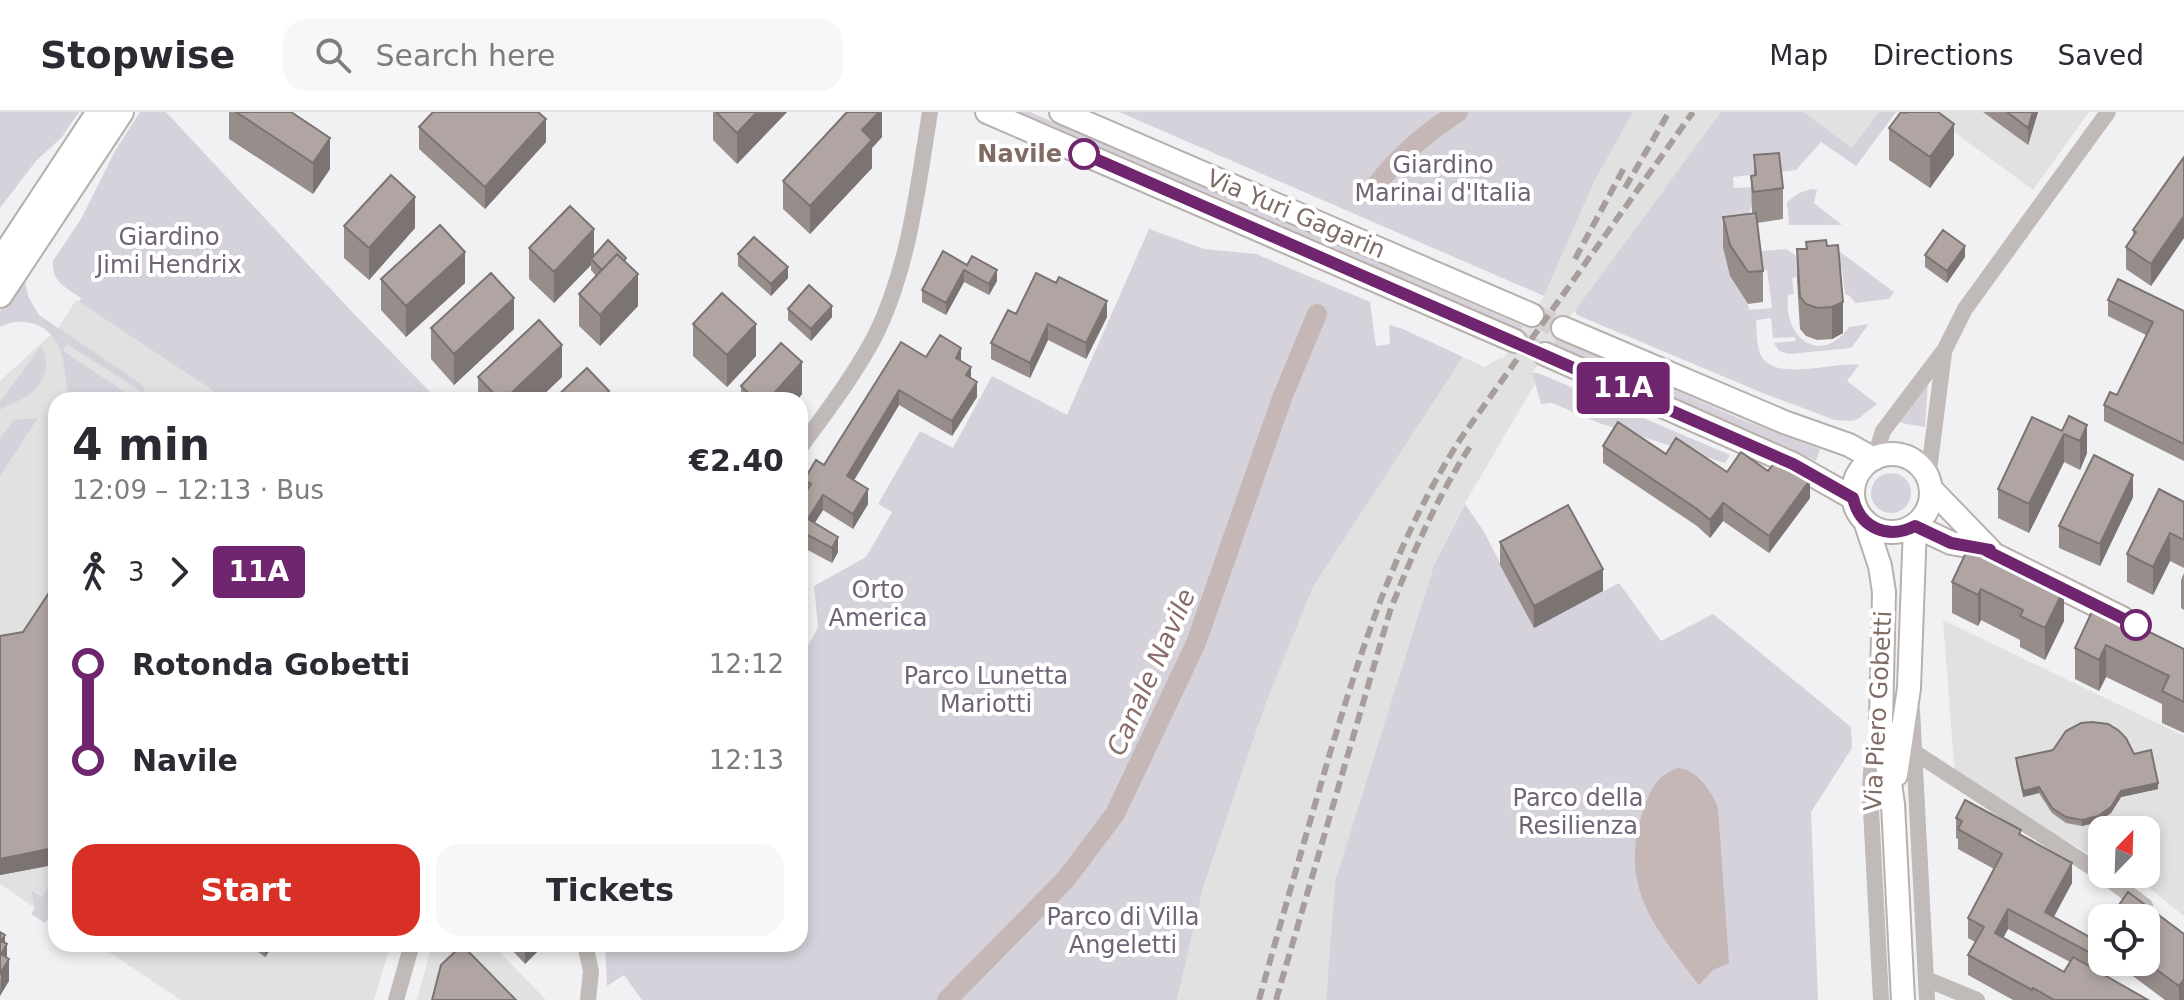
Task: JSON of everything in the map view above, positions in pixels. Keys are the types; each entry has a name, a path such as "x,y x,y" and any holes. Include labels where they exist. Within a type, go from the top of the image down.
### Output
{"main road":[{"path":"0,262 99,112"},
{"path":"0,295 121,112"},
{"name":"Via Yuri Gagarin","path":"987,112 1515,341"},
{"name":"Via Yuri Gagarin","path":"1061,112 1532,315"},
{"path":"1563,328 1784,422 1849,445 1874,459"},
{"path":"1545,354 1783,460 1853,498 1865,521 1885,532 1915,526 1929,509 1930,484"},
{"path":"1853,498 1856,479 1874,459 1886,455 1910,458 1922,467 1930,484 1990,550"},
{"name":"Via Piero Gobetti","path":"1865,521 1880,566 1884,592 1881,721"},
{"path":"1915,526 1957,545 1990,550"},
{"name":"Via Piero Gobetti","path":"1909,688 1915,526"},
{"path":"1914,581 1931,558 1957,545"},
{"path":"1990,550 1987,551 2136,625"},
{"path":"1893,804 1909,688"},
{"path":"1881,721 1893,804 1903,1000"}],"street":[{"path":"808,437 849,381 884,317 918,191 930,112"},
{"path":"1874,459 1883,431 1945,349 1965,309 2108,112"},
{"path":"1930,484 1945,349"},
{"name":"Via Piero Gobetti","path":"1909,688 1927,1000"},
{"name":"Via Piero Gobetti","path":"1881,721 1870,780 1881,1000"},
{"path":"1914,752 2088,864"},
{"path":"1915,790 1937,775 1953,779"},
{"path":"2123,888 2143,904"},
{"path":"396,1000 410,952"},
{"path":"587,952 591,971 588,1000"},
{"path":"1926,979 1977,1000"}],"shaded area":[{"path":"1633,112 1730,112 1577,312 1574,311 1533,372 1535,384 1465,503 1434,565 1335,881 1326,1000 1177,1000 1203,888 1266,703 1313,587 1463,357 1484,367 1503,359 1544,296 1594,182"},
{"path":"1782,112 1896,112 1856,166"},
{"path":"1927,112 2089,112 2033,190"},
{"path":"76,300 215,392 48,392 48,914 0,884 0,381 58,328"},
{"path":"1943,620 2184,736 2184,916 2149,888 2160,888 2160,816 2088,816 2088,853 1955,777"},
{"path":"1678,768 1691,772 1702,782 1718,808 1729,963 1713,970 1699,985 1644,904 1635,860 1637,836 1649,795 1660,779"},
{"path":"109,952 389,952 374,1000 181,1000"},
{"path":"430,952 500,952 546,1000 417,1000"}],"green space":[{"path":"0,112 79,112 62,137 36,161 0,208"},
{"name":"Giardino Jimi Hendrix","path":"140,112 166,112 430,392 215,392 79,302 81,298 57,279 53,261 81,219 115,151"},
{"path":"1011,112 1030,112 1524,326 1519,333"},
{"name":"Giardino Marinai d'Italia","path":"1119,112 1633,112 1594,182 1544,296"},
{"path":"1721,112 1803,112 1852,148 1879,112 1896,112 1856,166 1821,142 1796,170 1733,177 1734,188 1754,187 1756,206 1751,207 1745,226 1723,249 1730,276 1749,310 1772,308 1761,251 1786,249 1811,266 1803,276 1792,278 1794,294 1788,295 1792,325 1807,342 1817,346 1828,344 1849,327 1869,324 1851,348 1789,354 1779,351 1774,343 1795,341 1795,337 1773,338 1771,318 1756,320 1759,349 1769,364 1793,369 1859,365 1847,381 1877,404 1858,419 1835,420 1765,394 1577,315 1575,311"},
{"path":"1817,190 1814,203 1842,225 1789,225 1787,202 1799,193"},
{"name":"Parco Lunetta Mariotti","path":"1149,229 1204,249 1256,254 1370,302 1376,346 1390,344 1389,325 1463,357 1313,587 1266,703 1203,888 1177,1000 642,1000 624,975 607,986 605,952 808,952 808,646 818,627 814,586 866,557 892,512 878,504 920,431 953,448 992,376 1067,415"},
{"path":"1831,245 1894,292 1889,299 1855,303 1845,294 1842,269 1801,250"},
{"path":"24,278 29,298 39,315 137,381 144,392 67,344 63,351 125,392 68,392 62,354 50,333 26,322 0,327 0,311"},
{"path":"1556,338 1743,420 1820,449 1816,461 1552,345"},
{"path":"41,346 46,365 40,384 27,396 0,410 0,402"},
{"path":"1532,373 1730,455 1725,463 1599,423 1552,403 1541,404"},
{"path":"1928,382 1925,427 1901,423 1900,421"},
{"path":"38,418 0,476 0,438 14,420"},
{"path":"1891,473 1905,479 1911,493 1905,507 1891,513 1877,507 1871,493 1877,479"},
{"name":"Parco della Resilienza","path":"1465,504 1483,530 1534,628 1619,583 1661,641 1713,614 1851,727 1852,748 1811,812 1818,1000 1326,1000 1335,881 1434,565"},
{"path":"48,888 48,919 45,923 31,914 35,908 31,890 42,897"}],"building":[{"path":"236,112 291,112 330,138 313,163"},
{"path":"433,112 538,112 546,119 485,187 419,127"},
{"path":"716,112 757,112 737,133"},
{"path":"847,112 879,112 862,130 872,140 810,206 783,181"},
{"path":"1901,112 1938,112 1954,124 1930,157 1889,128"},
{"path":"2007,112 2033,112 2028,128"},
{"path":"1779,153 1783,188 1753,192 1751,176 1756,175 1754,155"},
{"path":"2184,157 2184,216 2151,264 2126,247 2136,232 2133,230"},
{"path":"391,175 415,197 369,248 344,226"},
{"path":"570,206 594,229 554,272 529,248"},
{"path":"1756,213 1763,271 1748,272 1730,245 1723,217"},
{"path":"440,225 465,252 406,306 381,279"},
{"path":"1943,230 1965,246 1947,271 1925,255"},
{"path":"754,237 788,267 771,284 738,254"},
{"path":"608,240 626,258 624,261 617,254 602,270 591,259"},
{"path":"1826,240 1827,246 1838,245 1843,302 1817,308 1806,304 1800,297 1797,249 1807,249 1806,242"},
{"path":"943,251 967,265 972,256 997,270 989,284 964,270 946,303 922,290"},
{"path":"617,254 638,274 600,315 579,294"},
{"path":"491,273 514,298 454,354 431,328"},
{"path":"1036,273 1056,283 1059,277 1107,301 1086,343 1048,324 1030,363 991,343 1008,310 1016,314"},
{"path":"2118,279 2184,311 2184,444 2104,405 2110,392 2117,395 2153,322 2108,300"},
{"path":"809,285 832,306 811,329 788,309"},
{"path":"722,293 756,324 727,355 693,324"},
{"path":"539,320 562,345 512,392 492,392 478,377"},
{"path":"940,335 961,348 956,358 971,367 966,375 977,382 952,421 899,390 847,476 868,489 853,514 823,495 808,519 808,489 811,484 808,482 808,473 816,460 824,465 901,342 926,357"},
{"path":"781,343 802,362 775,392 747,392 741,386"},
{"path":"587,368 609,391 608,392 562,392"},
{"path":"2069,416 2087,425 2080,441 2064,434 2029,504 1998,489 2032,417 2062,431"},
{"path":"1618,422 1666,454 1676,438 1727,472 1741,452 1768,471 1775,462 1810,480 1769,536 1723,503 1710,520 1603,446"},
{"path":"2094,455 2133,475 2100,544 2059,526"},
{"path":"2159,489 2184,502 2184,540 2170,533 2153,567 2127,554"},
{"path":"1568,505 1603,569 1534,606 1500,542"},
{"path":"808,519 838,537 832,548 808,535"},
{"path":"1970,544 1995,556 1992,561 2035,582 2038,577 2064,589 2045,628 2020,616 2023,610 1981,589 1978,595 1952,582"},
{"path":"48,594 48,849 0,859 0,636 23,632"},
{"path":"2095,605 2184,649 2184,702 2162,691 2169,676 2106,645 2099,660 2075,648"},
{"path":"2081,723 2108,724 2126,738 2134,754 2151,750 2158,783 2121,791 2111,807 2098,816 2088,816 2082,820 2066,817 2052,808 2039,787 2023,791 2016,758 2053,750 2066,731"},
{"path":"1965,800 2021,830 2019,834 2072,863 2045,912 2088,936 2088,952 2008,909 1995,933 2064,972 2073,957 2088,966 2088,976 2106,976 2148,1000 2054,1000 1968,955 1984,927 1968,918 2002,854 1958,829 1962,821 1956,818"},
{"path":"2128,892 2144,904 2120,904"},
{"path":"2160,916 2184,934 2184,979 2179,986 2160,972"},
{"path":"0,932 5,935 1,941 7,944 1,954 9,959 0,974"},
{"path":"455,952 469,952 516,1000 432,1000 441,965"}],"waterway":[{"name":"Canale Navile","path":"1371,192 1411,148 1458,112"},
{"name":"Canale Navile","path":"947,1000 1066,879 1115,814 1196,643 1282,398 1317,314"}],"tunnel":[{"path":"1532,315 1563,328"},
{"path":"1515,341 1545,354"}],"railway":[{"path":"1625,188 1669,112"},
{"path":"1259,1000 1356,671 1384,591 1418,514 1461,438 1693,112"},
{"path":"1575,259 1624,168"},
{"path":"1276,1000 1390,611 1427,524 1473,442"}],"bus line":[{"name":"11A","path":"1084,154 1793,464 1853,498 1860,515 1874,528 1896,532 1915,526 1951,543 1990,550 1987,551 2136,625"}],"place":[{"name":"Navile","path":"1084,154"}],"park label":[{"name":"Orto America","path":"878,604"},
{"name":"Parco di Villa Angeletti","path":"1123,931"}]}
